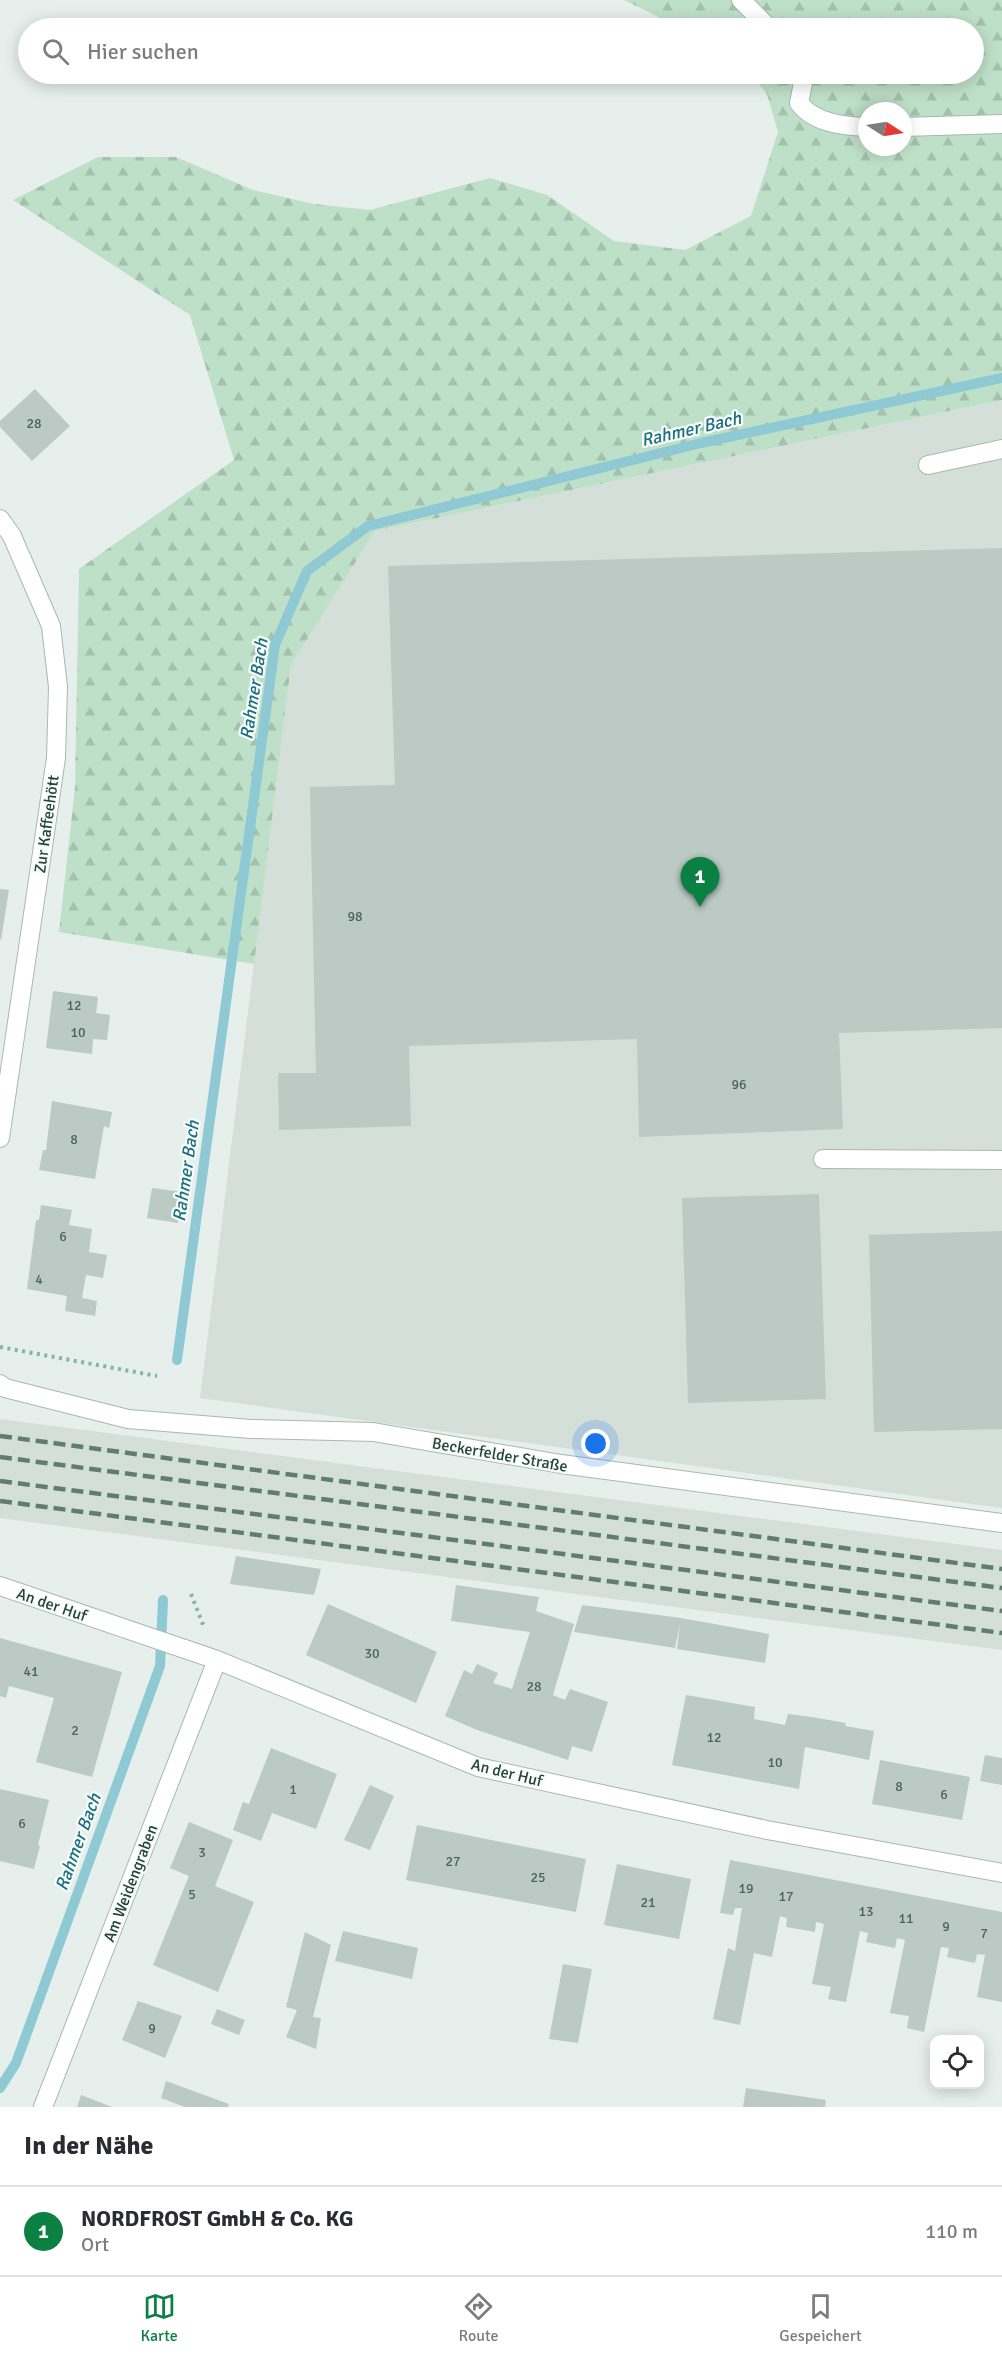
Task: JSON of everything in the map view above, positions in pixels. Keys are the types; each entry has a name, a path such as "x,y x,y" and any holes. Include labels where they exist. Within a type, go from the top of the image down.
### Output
{"street":[{"path":"741,0 759,18"},
{"path":"803,84 799,103 806,112 823,120 858,126"},
{"path":"912,127 1002,124"},
{"path":"928,465 1002,449"},
{"name":"Zur Kaffeehött","path":"0,519 12,536 51,626 58,687 56,758 0,1138"},
{"path":"823,1159 1002,1160"},
{"name":"Beckerfelder Straße","path":"0,1384 5,1388 128,1419 251,1429 373,1432 561,1464 1002,1523"},
{"name":"An der Huf","path":"0,1586 217,1660 478,1767 767,1830 1002,1873"},
{"name":"Am Weidengraben","path":"43,2107 217,1660"}],"path":[{"path":"0,1347 157,1376"}],"shaded area":[{"path":"1002,400 1002,1508 200,1398 291,665 375,531"},
{"path":"0,1419 1002,1550 1002,1650 0,1518"}],"green space":[{"path":"624,0 1002,0 1002,400 375,531 291,665 254,964 59,932 75,788 79,569 234,460 190,315 13,200 98,157 176,157 253,190 314,204 370,210 490,178 547,195 614,241 685,250 751,216 778,132 767,94 759,84 984,84 984,18 661,18"}],"building":[{"path":"35,389 70,426 32,461 0,427 0,421"},
{"path":"1002,548 1002,1028 839,1033 843,1129 639,1137 637,1039 409,1046 411,1126 279,1130 278,1073 316,1073 310,787 395,785 388,566"},
{"path":"0,889 9,890 1,940 0,939"},
{"path":"53,991 98,997 96,1013 110,1015 107,1040 93,1039 92,1054 46,1048"},
{"path":"52,1101 112,1112 109,1128 104,1126 95,1179 39,1170 43,1150 46,1150"},
{"path":"152,1188 183,1192 178,1223 147,1218"},
{"path":"819,1194 826,1399 688,1403 682,1198"},
{"path":"41,1205 72,1210 69,1225 92,1229 89,1252 107,1255 103,1278 86,1275 82,1298 97,1301 95,1316 65,1311 67,1296 27,1289 36,1220 39,1220"},
{"path":"1002,1231 1002,1429 874,1432 869,1235"},
{"path":"236,1556 321,1569 314,1595 230,1584"},
{"path":"456,1585 539,1597 536,1611 574,1624 553,1695 565,1700 570,1689 608,1702 592,1752 572,1746 568,1760 477,1730 445,1716 464,1670 472,1674 477,1664 498,1673 493,1683 512,1689 530,1632 451,1621"},
{"path":"328,1604 437,1652 416,1703 306,1655"},
{"path":"582,1605 681,1618 769,1634 765,1663 677,1649 680,1624 675,1648 574,1632"},
{"path":"0,1638 122,1672 92,1777 36,1762 54,1698 9,1686 6,1698 0,1696"},
{"path":"686,1695 755,1707 754,1719 785,1725 788,1714 846,1723 845,1726 874,1731 869,1760 805,1747 799,1789 672,1765"},
{"path":"271,1748 337,1774 316,1829 272,1813 261,1841 233,1830 243,1802 249,1804"},
{"path":"985,1755 1002,1758 1002,1785 980,1781"},
{"path":"880,1760 970,1777 962,1820 872,1804"},
{"path":"370,1785 394,1796 370,1850 344,1840"},
{"path":"0,1789 49,1800 34,1869 0,1861"},
{"path":"189,1822 233,1840 215,1886 254,1902 218,1992 153,1965 189,1876 170,1868"},
{"path":"417,1825 586,1859 576,1912 406,1880"},
{"path":"730,1860 1002,1912 1002,2002 977,1997 985,1955 977,1954 975,1963 947,1957 949,1948 941,1947 924,2032 907,2028 909,2016 890,2013 905,1940 897,1938 895,1948 866,1942 868,1933 860,1931 846,2002 828,1999 831,1987 812,1984 824,1924 816,1922 815,1932 786,1927 787,1918 780,1916 772,1957 754,1953 740,2025 713,2019 728,1948 735,1951 742,1908 735,1908 733,1915 720,1913"},
{"path":"617,1864 691,1879 679,1939 604,1925"},
{"path":"343,1931 418,1948 412,1979 335,1961"},
{"path":"305,1932 331,1945 313,2017 321,2018 316,2049 286,2037 297,2010 286,2007"},
{"path":"563,1964 592,1969 578,2043 549,2039"},
{"path":"138,2001 182,2016 165,2058 122,2040"},
{"path":"217,2009 245,2020 239,2035 211,2024"},
{"path":"166,2081 229,2104 228,2107 185,2107 161,2098"},
{"path":"746,2088 826,2100 825,2107 743,2107"},
{"path":"81,2095 112,2107 77,2107"}],"waterway":[{"name":"Rahmer Bach","path":"177,1360 275,645 307,571 368,526 701,443 1002,378"},
{"name":"Rahmer Bach","path":"0,2088 16,2063 160,1666 163,1600"}],"railway":[{"path":"0,1436 1002,1569"},
{"path":"0,1457 1002,1588"},
{"path":"0,1481 1002,1611"},
{"path":"0,1501 1002,1633"}],"place":[{"name":"NORDFROST GmbH & Co. KG","path":"700,907"}]}
